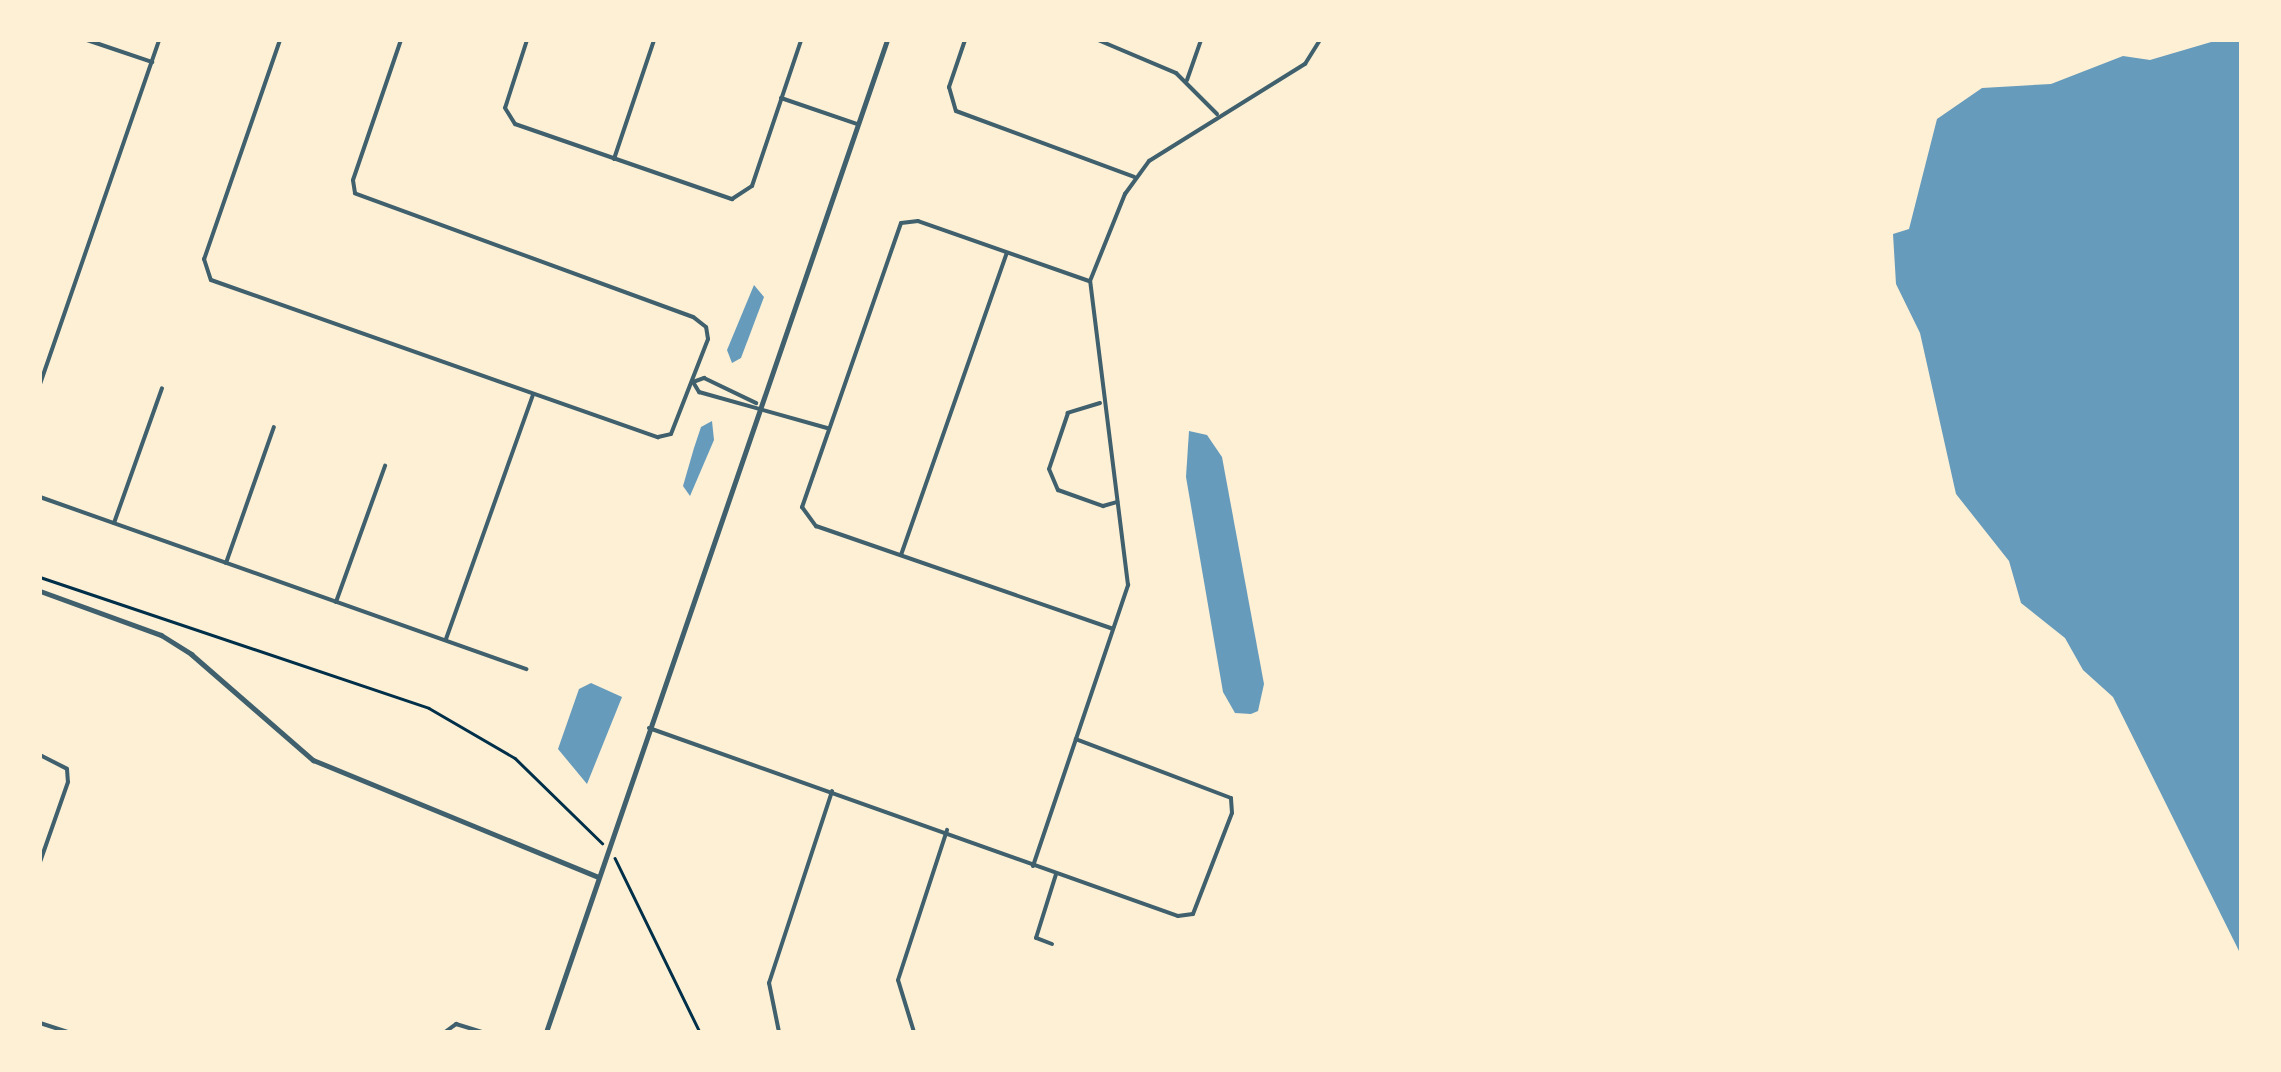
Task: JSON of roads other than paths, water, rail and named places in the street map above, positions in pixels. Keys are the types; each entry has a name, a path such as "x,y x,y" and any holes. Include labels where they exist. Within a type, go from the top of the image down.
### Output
{"street":[{"path":"87,40 152,62"},
{"path":"40,384 159,40"},
{"path":"280,40 204,272 211,280 658,437 678,427 708,339 706,328 693,317 356,193 353,180 401,40"},
{"path":"527,40 507,98 508,117 732,199 744,195 800,40"},
{"path":"614,158 654,40"},
{"path":"546,1032 886,40"},
{"path":"964,40 949,87 956,111 1135,178"},
{"path":"1098,40 1188,80 1217,114"},
{"path":"1188,80 1202,40"},
{"path":"1033,866 1128,585 1090,281 1135,178 1163,147 1305,64 1320,40"},
{"path":"781,98 858,124"},
{"path":"1090,281 918,220 901,223 804,495 804,515 816,526 1113,629"},
{"path":"901,556 1008,251"},
{"path":"693,382 704,378 731,388 758,406"},
{"path":"693,382 699,392 827,428"},
{"path":"114,523 162,388"},
{"path":"445,640 533,394"},
{"path":"1103,402 1068,413 1049,470 1058,490 1103,506 1117,502"},
{"path":"226,562 274,427"},
{"path":"336,602 385,466"},
{"path":"40,497 526,669"},
{"path":"40,591 176,644 313,760 598,878"},
{"path":"649,728 947,830 1033,866 1178,916 1193,914 1232,813 1225,790 1076,738"},
{"path":"40,755 66,769 68,782 40,862"},
{"path":"779,1032 769,983 832,791"},
{"path":"914,1032 898,980 947,830"},
{"path":"1052,944 1036,938 1056,874"},
{"path":"40,1022 68,1032"},
{"path":"444,1032 456,1024 482,1032"}],"water":[{"path":"2218,40 2241,40 2241,955 2113,697 2083,670 2065,638 2021,603 2009,561 1956,494 1920,333 1896,284 1893,234 1909,229 1937,119 1982,88 2051,84 2123,56 2150,60"},
{"path":"754,285 764,297 741,358 732,363 727,350"},
{"path":"712,421 714,440 690,496 683,486 694,448 701,427"},
{"path":"1189,431 1207,435 1222,457 1264,684 1258,711 1251,714 1235,713 1223,692 1186,477"},
{"path":"591,683 622,697 587,784 558,749 579,689"}]}
